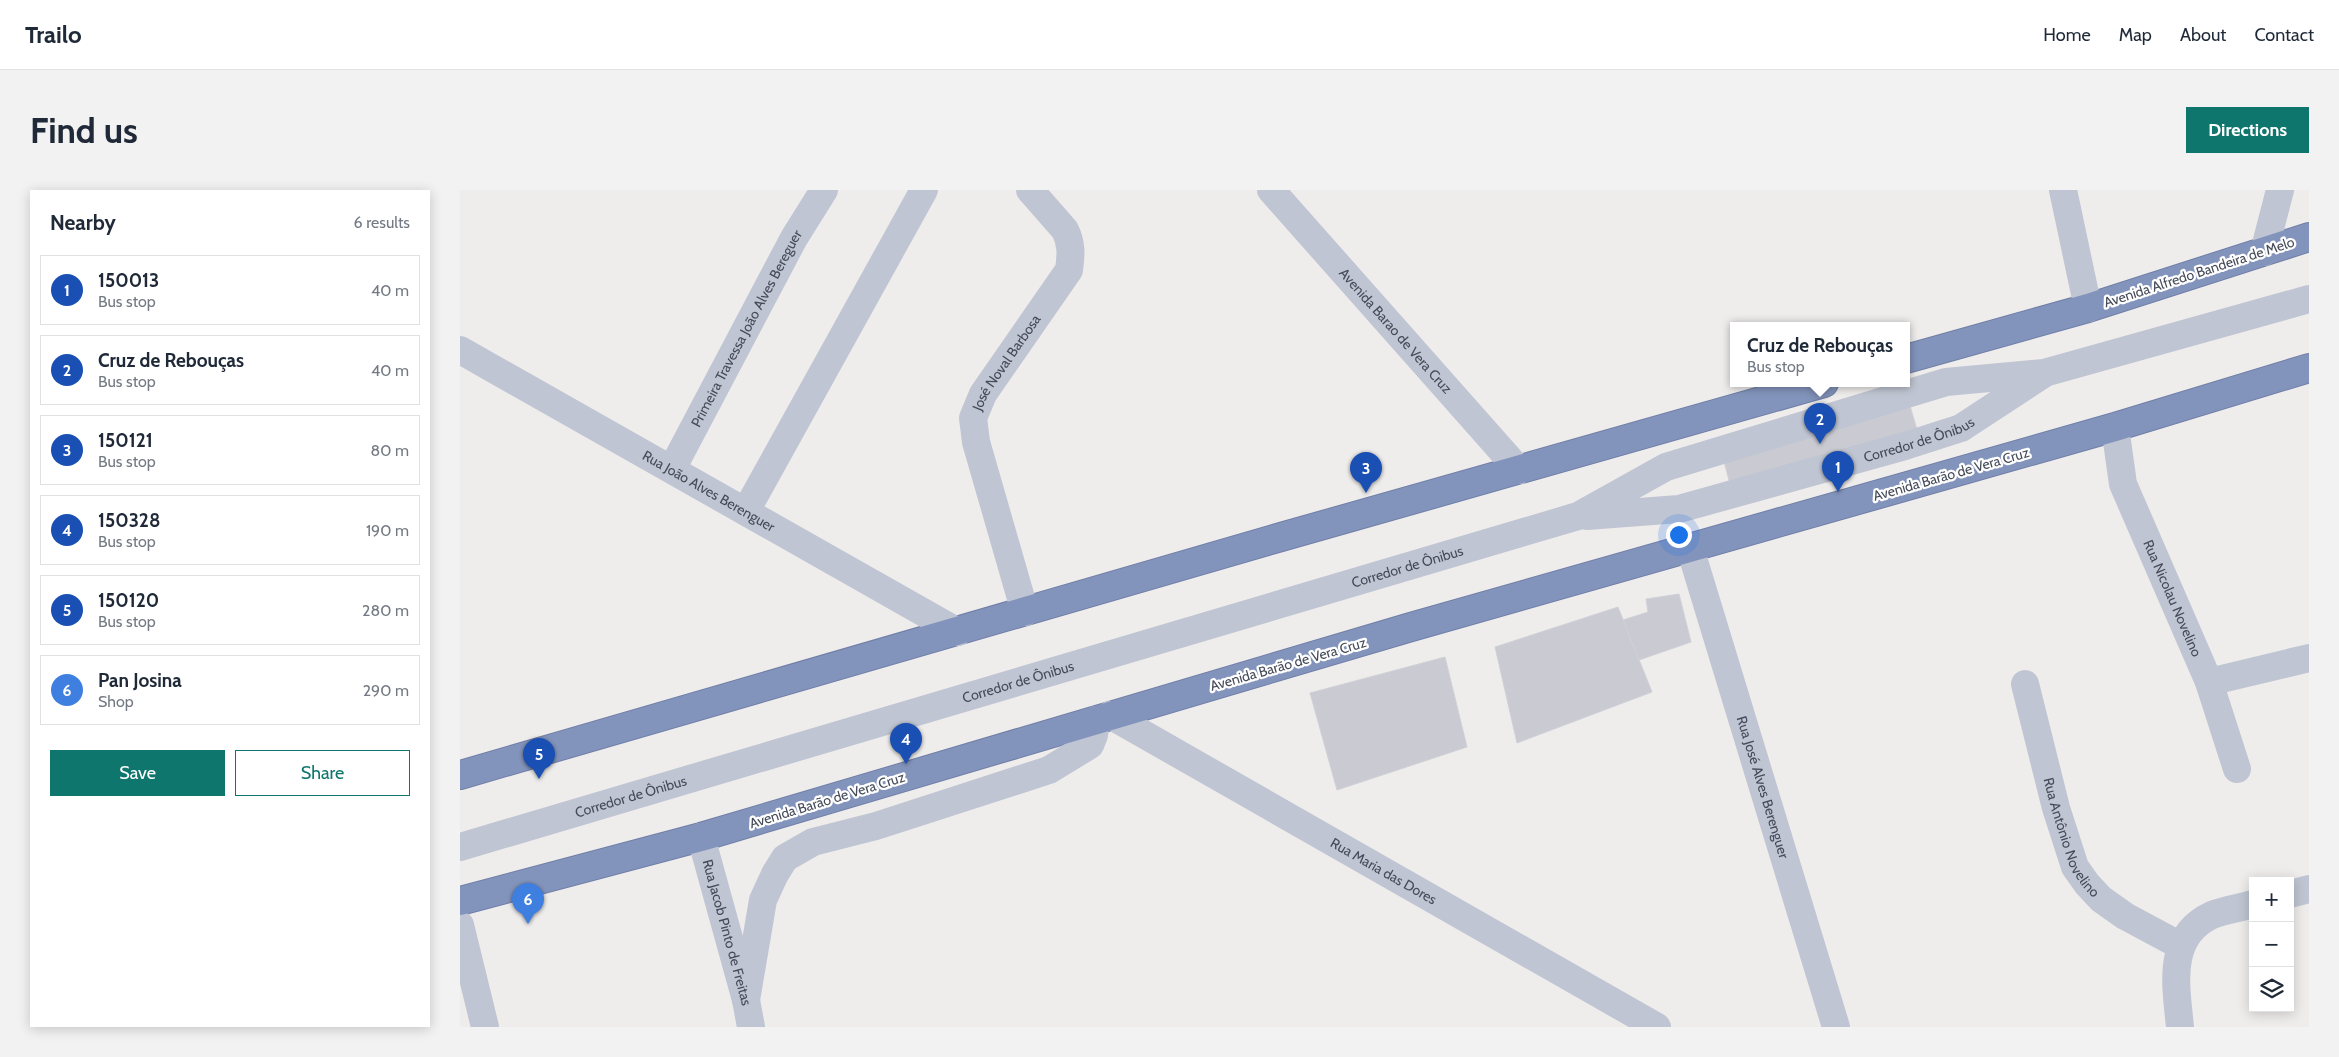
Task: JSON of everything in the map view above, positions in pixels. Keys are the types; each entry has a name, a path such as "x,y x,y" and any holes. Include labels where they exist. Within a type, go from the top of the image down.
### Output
{"highway":[{"name":"Avenida Alfredo Bandeira de Melo","path":"2088,308 2309,237"},
{"path":"1910,358 2088,308"},
{"path":"2115,427 2309,368"},
{"path":"460,775 1810,387"},
{"name":"Avenida Barão de Vera Cruz","path":"460,901 701,837 1411,626 2115,427"}],"street":[{"name":"Primeira Travessa João Alves Bereguer","path":"672,469 794,238 824,190"},
{"path":"746,511 924,190"},
{"name":"José Noval Barbosa","path":"1025,612 976,442 973,418 983,394 1069,270 1072,247 1069,237 1030,190"},
{"name":"Avenida Barao de Vera Cruz","path":"1271,190 1519,470"},
{"path":"2063,190 2088,308"},
{"path":"2264,252 2280,190"},
{"name":"Corredor de Ônibus","path":"460,847 1578,516 1666,467 1946,382 2044,373 2309,299"},
{"name":"Rua João Alves Berenguer","path":"460,350 958,632"},
{"name":"Corredor de Ônibus","path":"1578,516 1679,510 1905,446 1962,428 2044,373"},
{"name":"Rua Nicolau Novelino","path":"2115,427 2123,484 2209,682 2237,769"},
{"name":"Rua José Alves Berenguer","path":"1690,548 1836,1027"},
{"path":"2209,682 2309,658"},
{"name":"Rua Antônio Novelino","path":"2025,684 2061,824 2075,867 2101,899 2124,916 2180,946"},
{"path":"746,1000 763,900 784,858 813,842 876,826 1049,770 1090,745 1103,718"},
{"name":"Rua Maria das Dores","path":"1103,718 1657,1027"},
{"name":"Rua Jacob Pinto de Freitas","path":"701,837 746,1000 751,1027"},
{"path":"2294,893 2309,889"},
{"path":"2178,1027 2176,969 2180,946 2185,937 2199,922 2213,915 2249,905"},
{"path":"460,925 485,1027"}],"building":[{"path":"1908,399 1918,433 1731,488 1722,454"},
{"path":"1679,594 1691,642 1639,660 1623,620 1648,612 1646,599"},
{"path":"1618,607 1652,692 1517,743 1495,647"},
{"path":"1445,657 1467,747 1337,790 1310,693"}],"place":[{"name":"Cruz de Rebouças","path":"1820,444"},
{"name":"150013","path":"1838,492"},
{"name":"150121","path":"1366,493"},
{"name":"150328","path":"906,764"},
{"name":"150120","path":"539,779"},
{"name":"Pan Josina","path":"528,924"}]}
